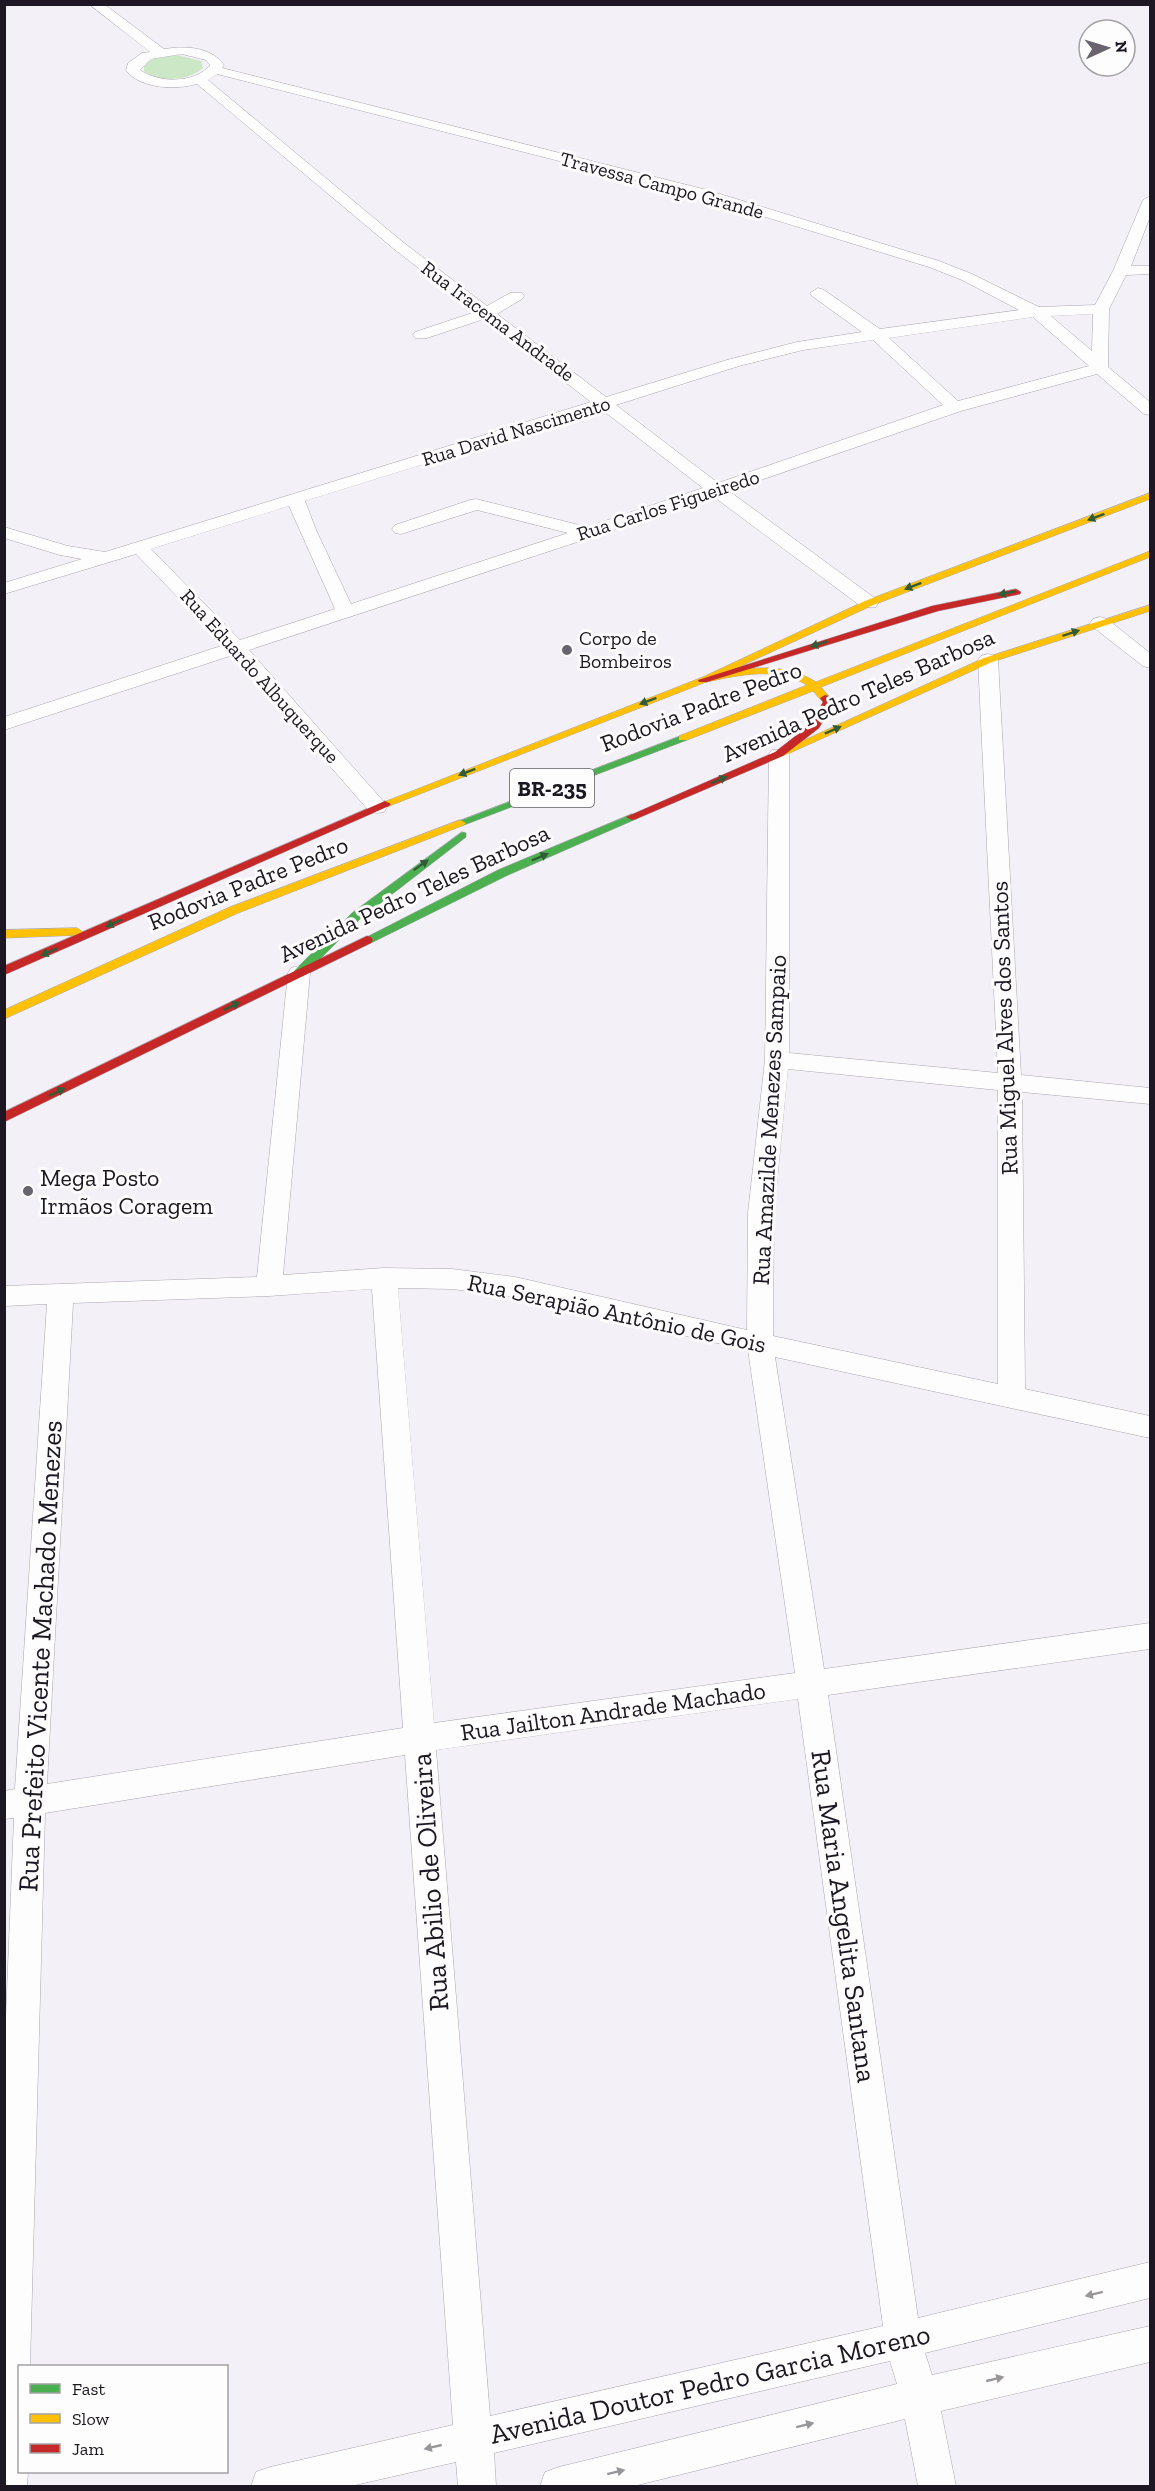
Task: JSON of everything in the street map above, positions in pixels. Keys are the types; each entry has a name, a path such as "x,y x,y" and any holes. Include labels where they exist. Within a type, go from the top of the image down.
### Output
{"main road":[{"path":"4,971 377,807 703,680 869,603 1150,496"},
{"name":"Rodovia Padre Pedro","path":"4,1015 234,910 817,686 1150,554"},
{"path":"703,680 936,608 1106,573"},
{"name":"Avenida Pedro Teles Barbosa","path":"4,1118 502,873 779,754 988,660 1150,608"},
{"path":"703,680 757,669 786,672 817,686 828,702 824,717 805,735 779,754"},
{"path":"299,973 327,940 382,894 497,809"},
{"path":"4,934 94,932"}],"street":[{"path":"95,4 159,52"},
{"path":"182,50 203,53 215,60 215,70 199,79 186,82 158,82 137,76 133,71 133,66 147,56 159,52 182,50"},
{"name":"Travessa Campo Grande","path":"215,70 702,193 934,264 967,277 1035,312 1101,309"},
{"name":"Rua Iracema Andrade","path":"199,79 357,211 487,313 716,490 869,603"},
{"path":"1100,368 1101,309 1121,271 1150,200"},
{"path":"1121,271 1150,270"},
{"path":"818,293 876,334 955,407"},
{"path":"421,335 487,313 516,296"},
{"path":"1035,312 1070,339 1150,410"},
{"name":"Rua David Nascimento","path":"4,589 768,352 876,334 1035,312"},
{"name":"Rua Carlos Figueiredo","path":"4,724 716,490 955,407 1100,368"},
{"path":"296,500 345,611"},
{"path":"400,528 476,504 587,532"},
{"path":"4,532 66,551 110,557"},
{"name":"Rua Eduardo Albuquerque","path":"140,548 237,648 377,807"},
{"path":"1100,623 1150,662"},
{"name":"Rua Miguel Alves dos Santos","path":"988,660 1010,1084 1012,1396"},
{"name":"Rua Amazilde Menezes Sampaio","path":"760,1343 761,1213 777,1060 779,754"},
{"path":"269,1286 299,973"},
{"path":"777,1060 1150,1096"},
{"name":"Rua Serapião Antônio de Gois","path":"4,1296 269,1286 384,1278 452,1279 515,1287 760,1343 1150,1427"},
{"name":"Rua Abilio de Oliveira","path":"384,1278 477,2487"},
{"name":"Rua Prefeito Vicente Machado Menezes","path":"8,2487 17,1803 61,1294"},
{"name":"Rua Maria Angelita Santana","path":"760,1343 811,1683 903,2340 919,2397 937,2487"},
{"name":"Rua Jailton Andrade Machado","path":"17,1803 419,1739 1150,1636"},
{"name":"Avenida Doutor Pedro Garcia Moreno","path":"270,2487 473,2438 903,2340 1150,2280"},
{"path":"560,2487 919,2397 1150,2344"}],"green space":[{"path":"177,55 201,61 203,68 190,76 174,79 157,77 144,71 144,64 157,57"}],"traffic: fast":[{"path":"460,823 683,738"},
{"path":"367,940 502,873 632,817"},
{"path":"299,973 356,916 462,835"}],"traffic: slow":[{"path":"708,677 869,603 1150,496"},
{"path":"683,738 1150,554"},
{"path":"779,754 988,660 1150,608"},
{"path":"385,804 703,680 752,671 785,672 814,685 825,698"},
{"path":"4,1015 234,910 460,823"},
{"path":"4,934 77,932"}],"traffic: jam":[{"path":"703,680 936,608 1016,592"},
{"path":"632,817 779,754 815,726 828,702 825,698"},
{"path":"4,971 385,804"},
{"path":"4,1118 367,940"}],"place":[{"name":"Corpo de Bombeiros","path":"567,650"},
{"name":"Mega Posto Irmãos Coragem","path":"28,1191"}]}
